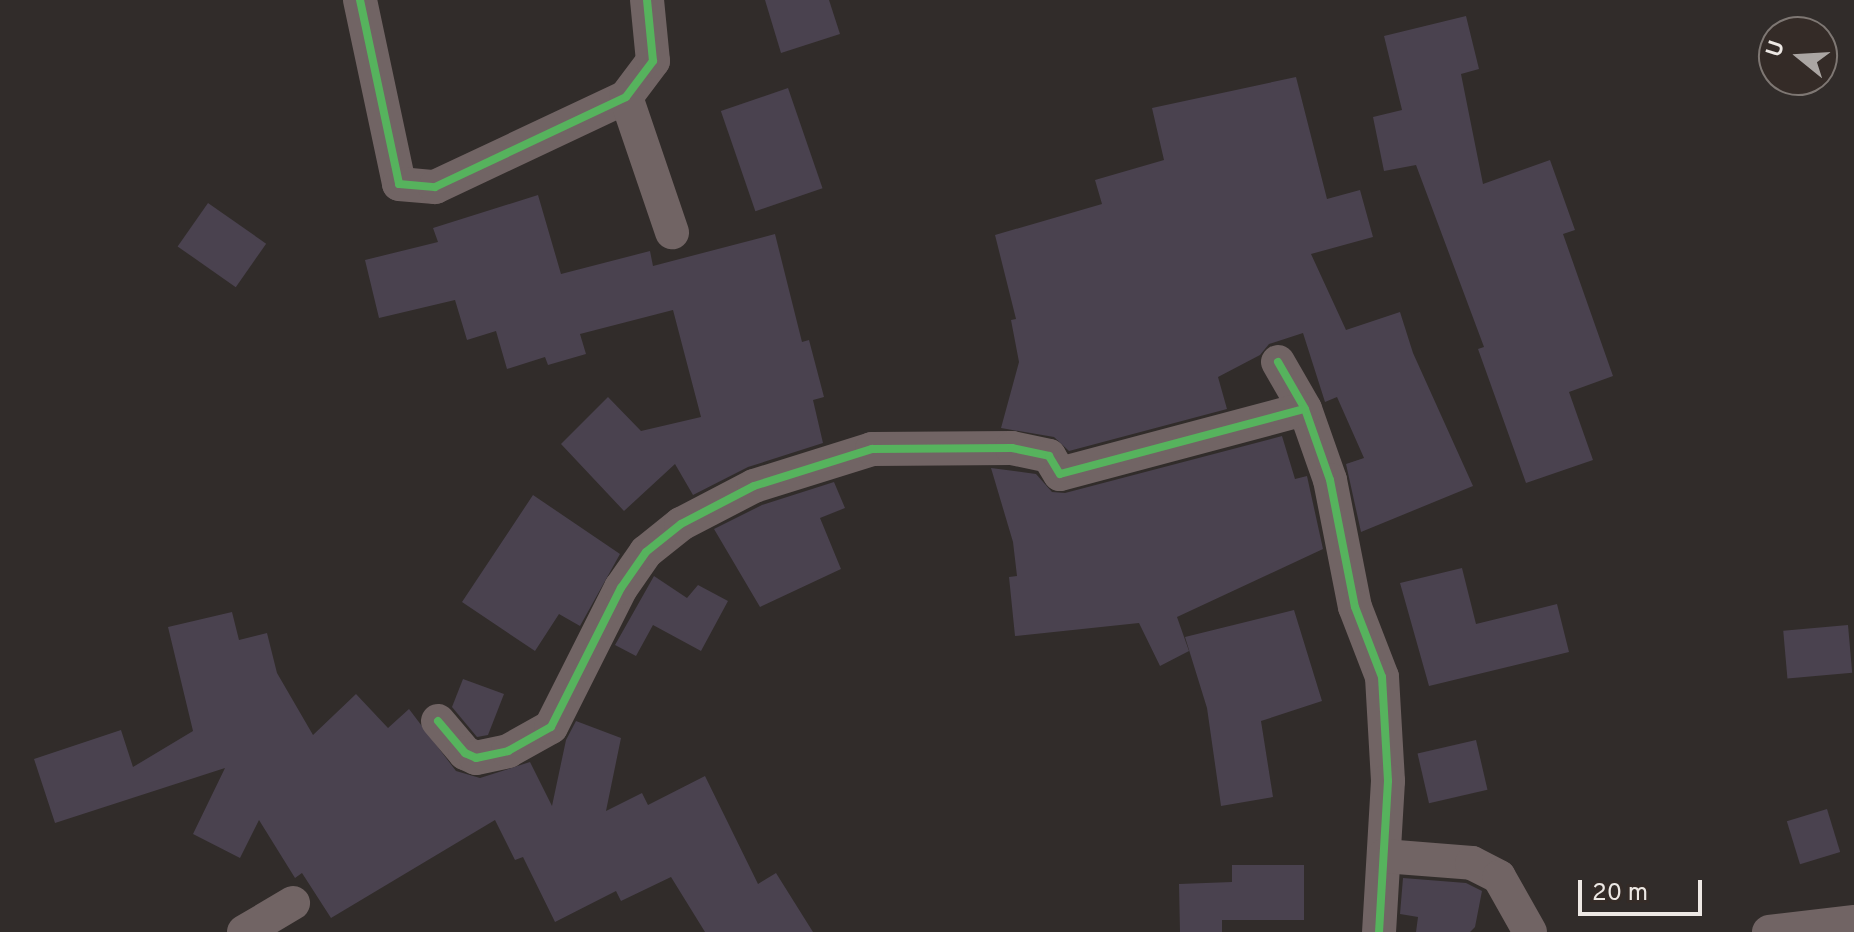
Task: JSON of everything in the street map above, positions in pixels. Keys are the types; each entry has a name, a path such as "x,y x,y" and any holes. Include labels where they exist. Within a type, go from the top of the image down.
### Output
{"street":[{"path":"360,0 399,184 435,187 626,97 643,80 653,61 647,0"},
{"path":"626,97 672,232"},
{"path":"1278,362 1305,409 1330,480 1355,607 1382,677 1388,725 1379,932"},
{"path":"438,721 465,753 476,758 508,751 551,727 621,588 646,552 681,524 754,486 872,449 1012,448 1049,456 1060,474 1305,409"},
{"path":"1384,856 1472,863 1499,877 1530,932"},
{"path":"244,932 293,903"},
{"path":"1769,932 1854,922"}],"building":[{"path":"765,0 829,0 840,34 781,53"},
{"path":"1466,16 1479,69 1461,74 1483,184 1550,160 1575,230 1563,234 1613,376 1569,392 1593,460 1526,483 1478,349 1484,347 1416,165 1384,171 1373,117 1402,110 1384,36"},
{"path":"1296,77 1327,199 1360,190 1373,237 1311,254 1346,330 1400,312 1413,353 1473,486 1361,532 1346,464 1364,458 1337,397 1325,402 1303,333 1269,344 1260,355 1218,377 1227,409 1069,451 1054,437 1001,428 1019,362 1011,320 1016,319 995,235 1102,204 1095,180 1164,160 1152,108"},
{"path":"788,88 823,188 755,211 721,111"},
{"path":"538,195 561,274 650,251 653,266 775,234 802,342 809,340 824,397 813,400 823,443 748,467 693,495 675,464 624,511 561,444 608,397 641,431 701,417 673,310 580,334 586,354 548,365 545,357 507,369 496,331 467,340 455,300 379,318 365,260 438,242 433,228"},
{"path":"208,203 266,244 236,287 178,246"},
{"path":"1282,436 1295,479 1307,476 1323,549 1177,617 1189,651 1160,666 1139,623 1015,636 1009,577 1017,576 1013,542 991,468 1036,474 1052,492 1065,493"},
{"path":"834,482 845,508 820,518 841,569 760,607 714,529 762,505"},
{"path":"533,495 620,554 580,626 559,614 535,651 462,602"},
{"path":"1462,568 1476,624 1557,604 1569,652 1429,686 1400,583"},
{"path":"654,576 687,598 698,585 728,601 701,651 653,625 636,656 615,645"},
{"path":"1294,610 1322,701 1261,721 1273,797 1221,806 1207,708 1185,637"},
{"path":"232,612 239,640 267,633 277,673 313,735 356,694 388,728 409,709 456,771 480,778 530,762 552,806 566,740 576,721 621,738 606,811 642,793 648,805 705,776 758,884 776,873 813,932 705,932 671,877 621,901 616,891 555,922 523,857 515,860 495,820 331,918 302,873 295,878 259,820 240,858 193,834 225,768 55,823 34,759 121,730 133,767 193,731 168,627"},
{"path":"1848,625 1852,673 1787,678 1783,631"},
{"path":"463,679 504,694 488,735 477,737 452,707"},
{"path":"1476,740 1487,790 1429,803 1418,753"},
{"path":"1827,809 1840,852 1800,864 1787,821"},
{"path":"1232,865 1304,865 1304,920 1222,920 1222,932 1180,932 1179,884 1232,882"},
{"path":"1403,878 1466,883 1482,891 1475,927 1470,932 1416,932 1418,917 1400,914"}],"cycle path":[{"path":"360,0 399,184 435,187 626,97 653,61 647,0"},
{"path":"1278,362 1305,409 1330,480 1355,607 1382,677 1388,781 1379,932"},
{"path":"438,721 465,753 476,758 508,751 551,727 621,588 646,552 681,524 754,486 872,449 1012,448 1049,456 1060,474 1305,409"}]}
